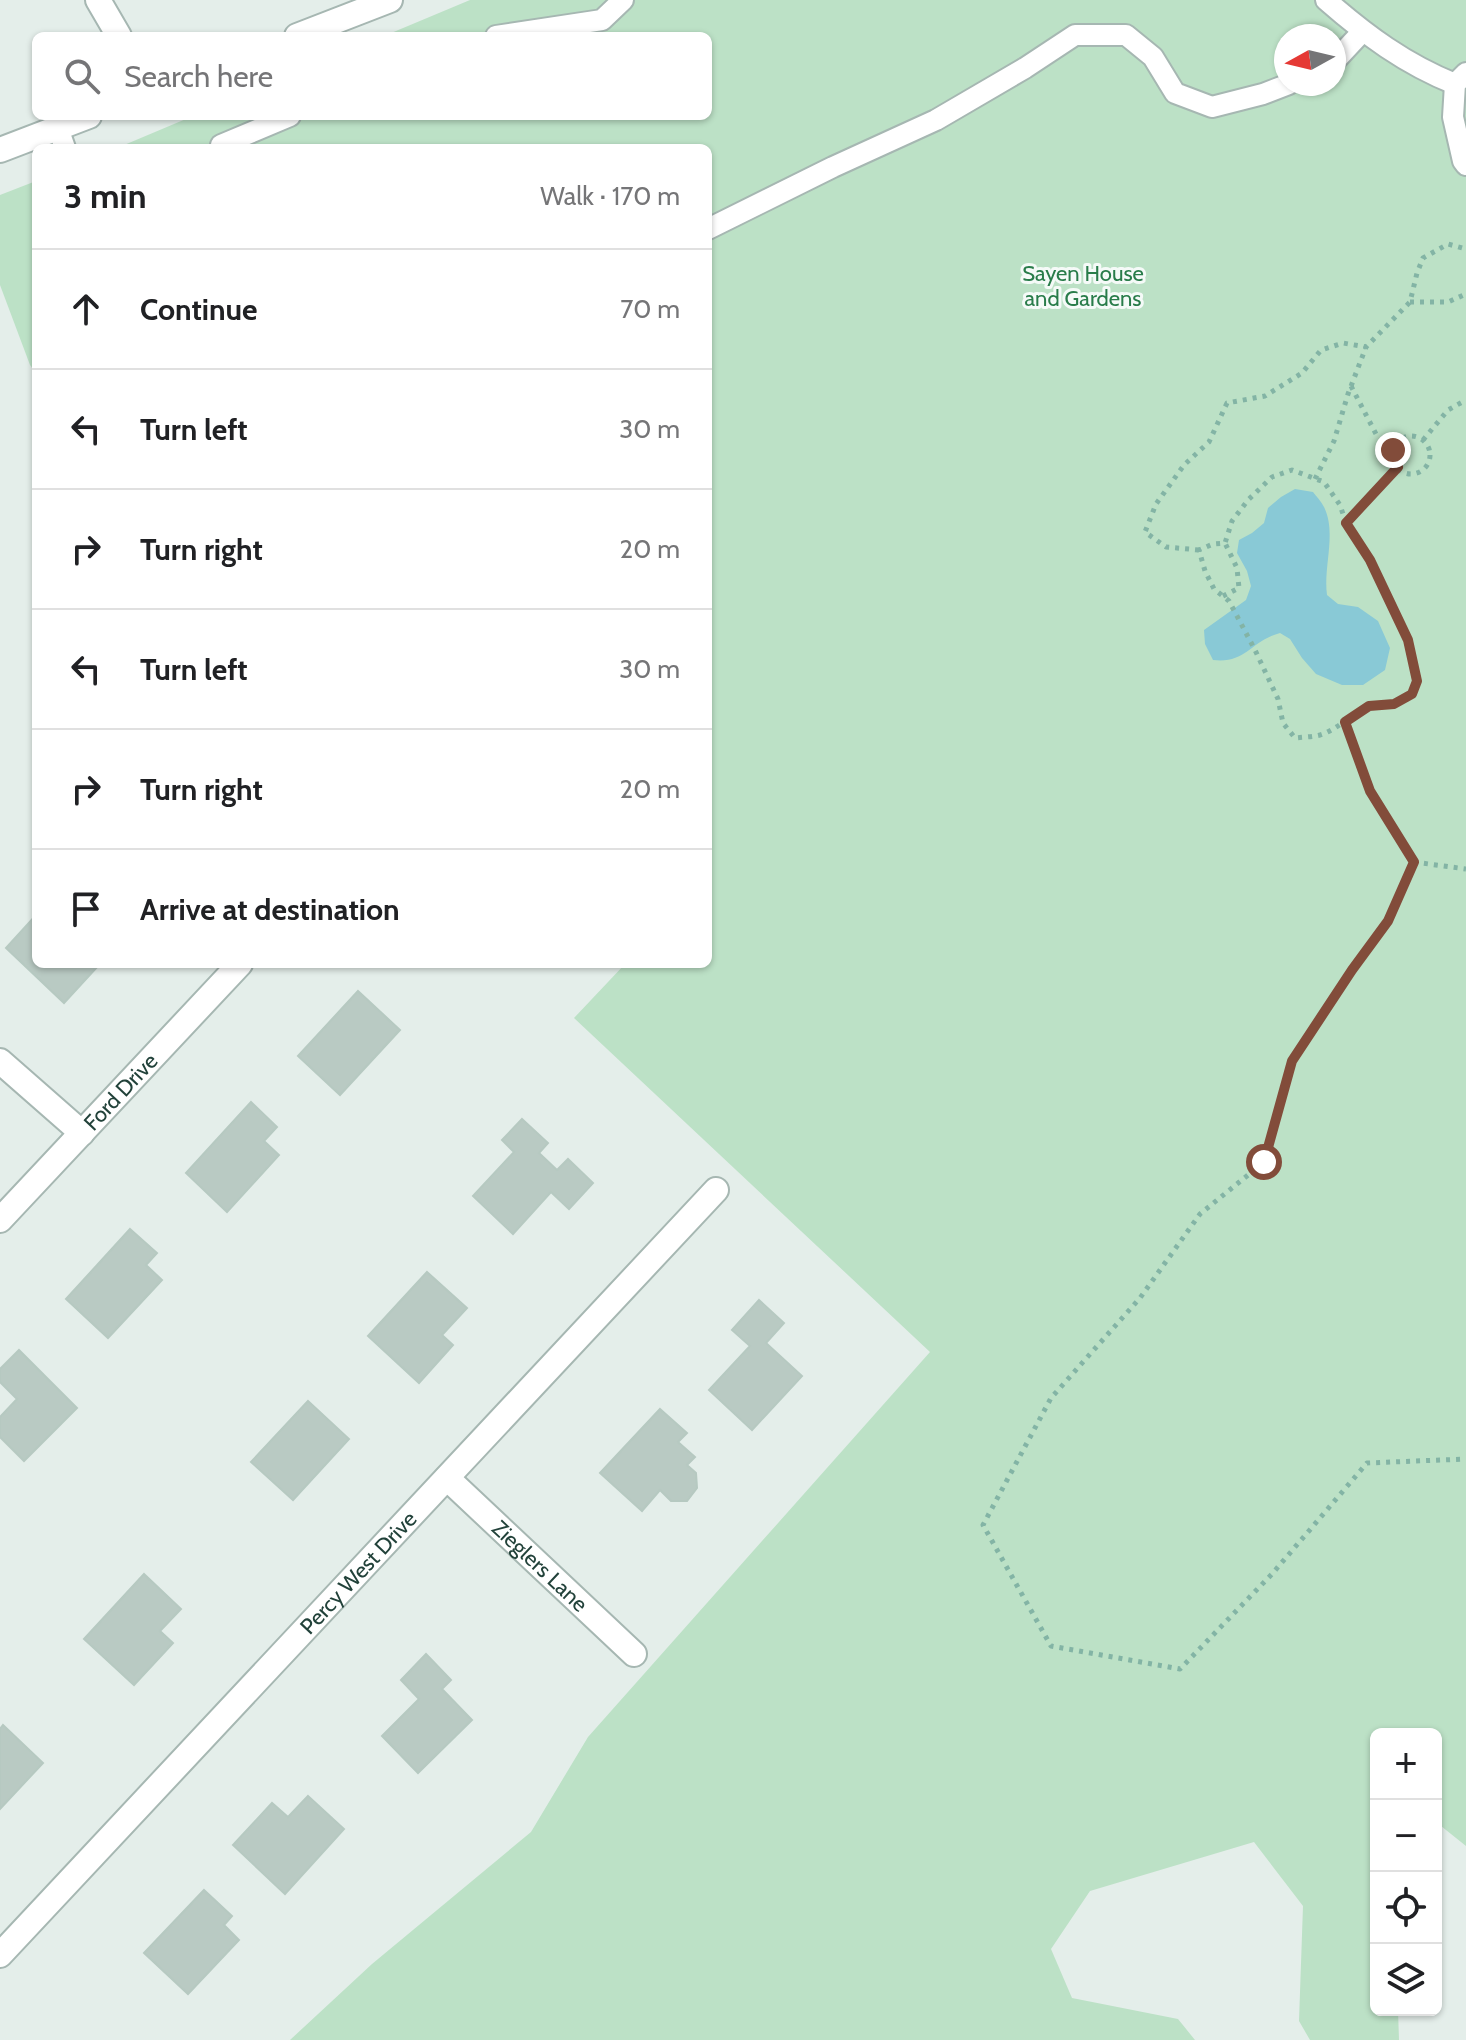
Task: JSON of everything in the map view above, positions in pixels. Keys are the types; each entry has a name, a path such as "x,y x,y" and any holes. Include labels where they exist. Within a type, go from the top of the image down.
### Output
{"street":[{"path":"98,0 117,32"},
{"path":"307,32 390,0"},
{"path":"0,150 62,138 84,120"},
{"name":"Ford Drive","path":"0,1220 236,968"},
{"path":"0,1061 82,1133"},
{"name":"Percy West Drive","path":"0,1955 716,1190"},
{"name":"Zieglers Lane","path":"447,1478 634,1654"}],"lane":[{"path":"522,32 602,20 623,0"},
{"path":"1326,0 1362,32 1427,73 1461,78 1453,117 1466,165"},
{"path":"1346,49 1362,32"},
{"path":"712,227 936,120 1075,35 1126,35 1153,57 1175,93 1212,107 1274,90"},
{"path":"226,144 281,120"}],"path":[{"path":"1315,479 1334,441 1366,347 1410,302 1423,258 1448,244 1466,249"},
{"path":"1410,302 1448,302 1466,294"},
{"path":"1225,543 1199,550 1166,547 1145,532 1156,504 1184,465 1209,442 1227,403 1265,396 1302,373 1321,350 1343,343 1366,347"},
{"path":"1351,386 1376,434 1395,447"},
{"path":"1423,440 1448,410 1466,400"},
{"path":"1405,437 1423,440 1430,450 1429,462 1425,467 1408,473 1398,467 1393,456 1395,447 1405,437"},
{"path":"1346,523 1398,467"},
{"path":"1199,550 1214,589 1229,601 1255,650 1278,699 1283,723 1295,738 1320,735 1369,706 1394,704 1412,694 1417,681 1408,640 1370,560 1324,482 1292,470 1272,477 1248,500 1232,521 1225,543 1237,568 1239,588 1223,596"},
{"path":"1345,722 1370,791 1414,862"},
{"path":"1414,862 1466,869"},
{"path":"1414,862 1388,921 1292,1061 1264,1162 1200,1214 1140,1298 1051,1398 983,1525 1051,1646 1180,1669 1272,1574 1367,1463 1466,1459"}],"green space":[{"name":"Sayen House and Gardens","path":"470,0 1466,0 1466,1846 1442,1827 1442,1728 1370,1728 1370,2016 1398,2016 1399,2040 1310,2040 1299,2021 1303,1906 1254,1842 1090,1891 1051,1949 1072,1998 1178,2019 1195,2040 290,2040 372,1964 531,1832 588,1737 930,1352 574,1018 621,968 712,968 712,144 126,144 184,120 712,120 712,32 394,32"},
{"path":"32,183 32,368 0,285 0,195"}],"water":[{"path":"1295,489 1313,492 1328,517 1327,595 1338,604 1358,607 1378,621 1390,648 1385,670 1363,685 1342,685 1316,674 1290,639 1280,633 1233,659 1213,660 1205,644 1204,630 1246,600 1251,586 1237,553 1239,540 1264,523 1268,508"}],"building":[{"path":"32,919 32,968 96,968 64,1003 6,948"},
{"path":"358,991 400,1030 340,1095 298,1056"},
{"path":"251,1102 277,1127 264,1141 279,1155 227,1212 186,1173"},
{"path":"522,1119 548,1143 539,1153 557,1170 568,1159 593,1183 569,1209 551,1192 513,1234 473,1196 514,1152 502,1140"},
{"path":"130,1229 157,1253 146,1265 162,1280 108,1338 66,1299"},
{"path":"427,1272 467,1308 442,1335 453,1345 419,1383 368,1336"},
{"path":"759,1300 784,1323 766,1343 802,1376 752,1430 709,1390 750,1346 732,1330"},
{"path":"19,1350 77,1408 24,1461 0,1437 0,1417 17,1399 0,1382 0,1369"},
{"path":"308,1401 349,1439 293,1500 251,1462"},
{"path":"660,1409 687,1433 678,1442 695,1457 687,1465 696,1473 697,1488 687,1501 671,1501 660,1490 642,1511 600,1473"},
{"path":"144,1574 181,1609 160,1631 173,1643 134,1685 84,1639"},
{"path":"426,1654 451,1680 442,1689 472,1720 418,1773 382,1736 419,1699 401,1680"},
{"path":"3,1725 43,1763 0,1809 0,1729"},
{"path":"308,1796 344,1829 285,1894 233,1845 272,1803 288,1817"},
{"path":"204,1890 232,1916 224,1925 239,1940 188,1994 144,1953"}],"route":[{"path":"1264,1162 1292,1061 1388,921 1414,862 1370,791 1345,722 1369,706 1394,704 1412,694 1417,681 1408,640 1370,560 1346,523 1398,467 1394,462 1393,450"}]}
